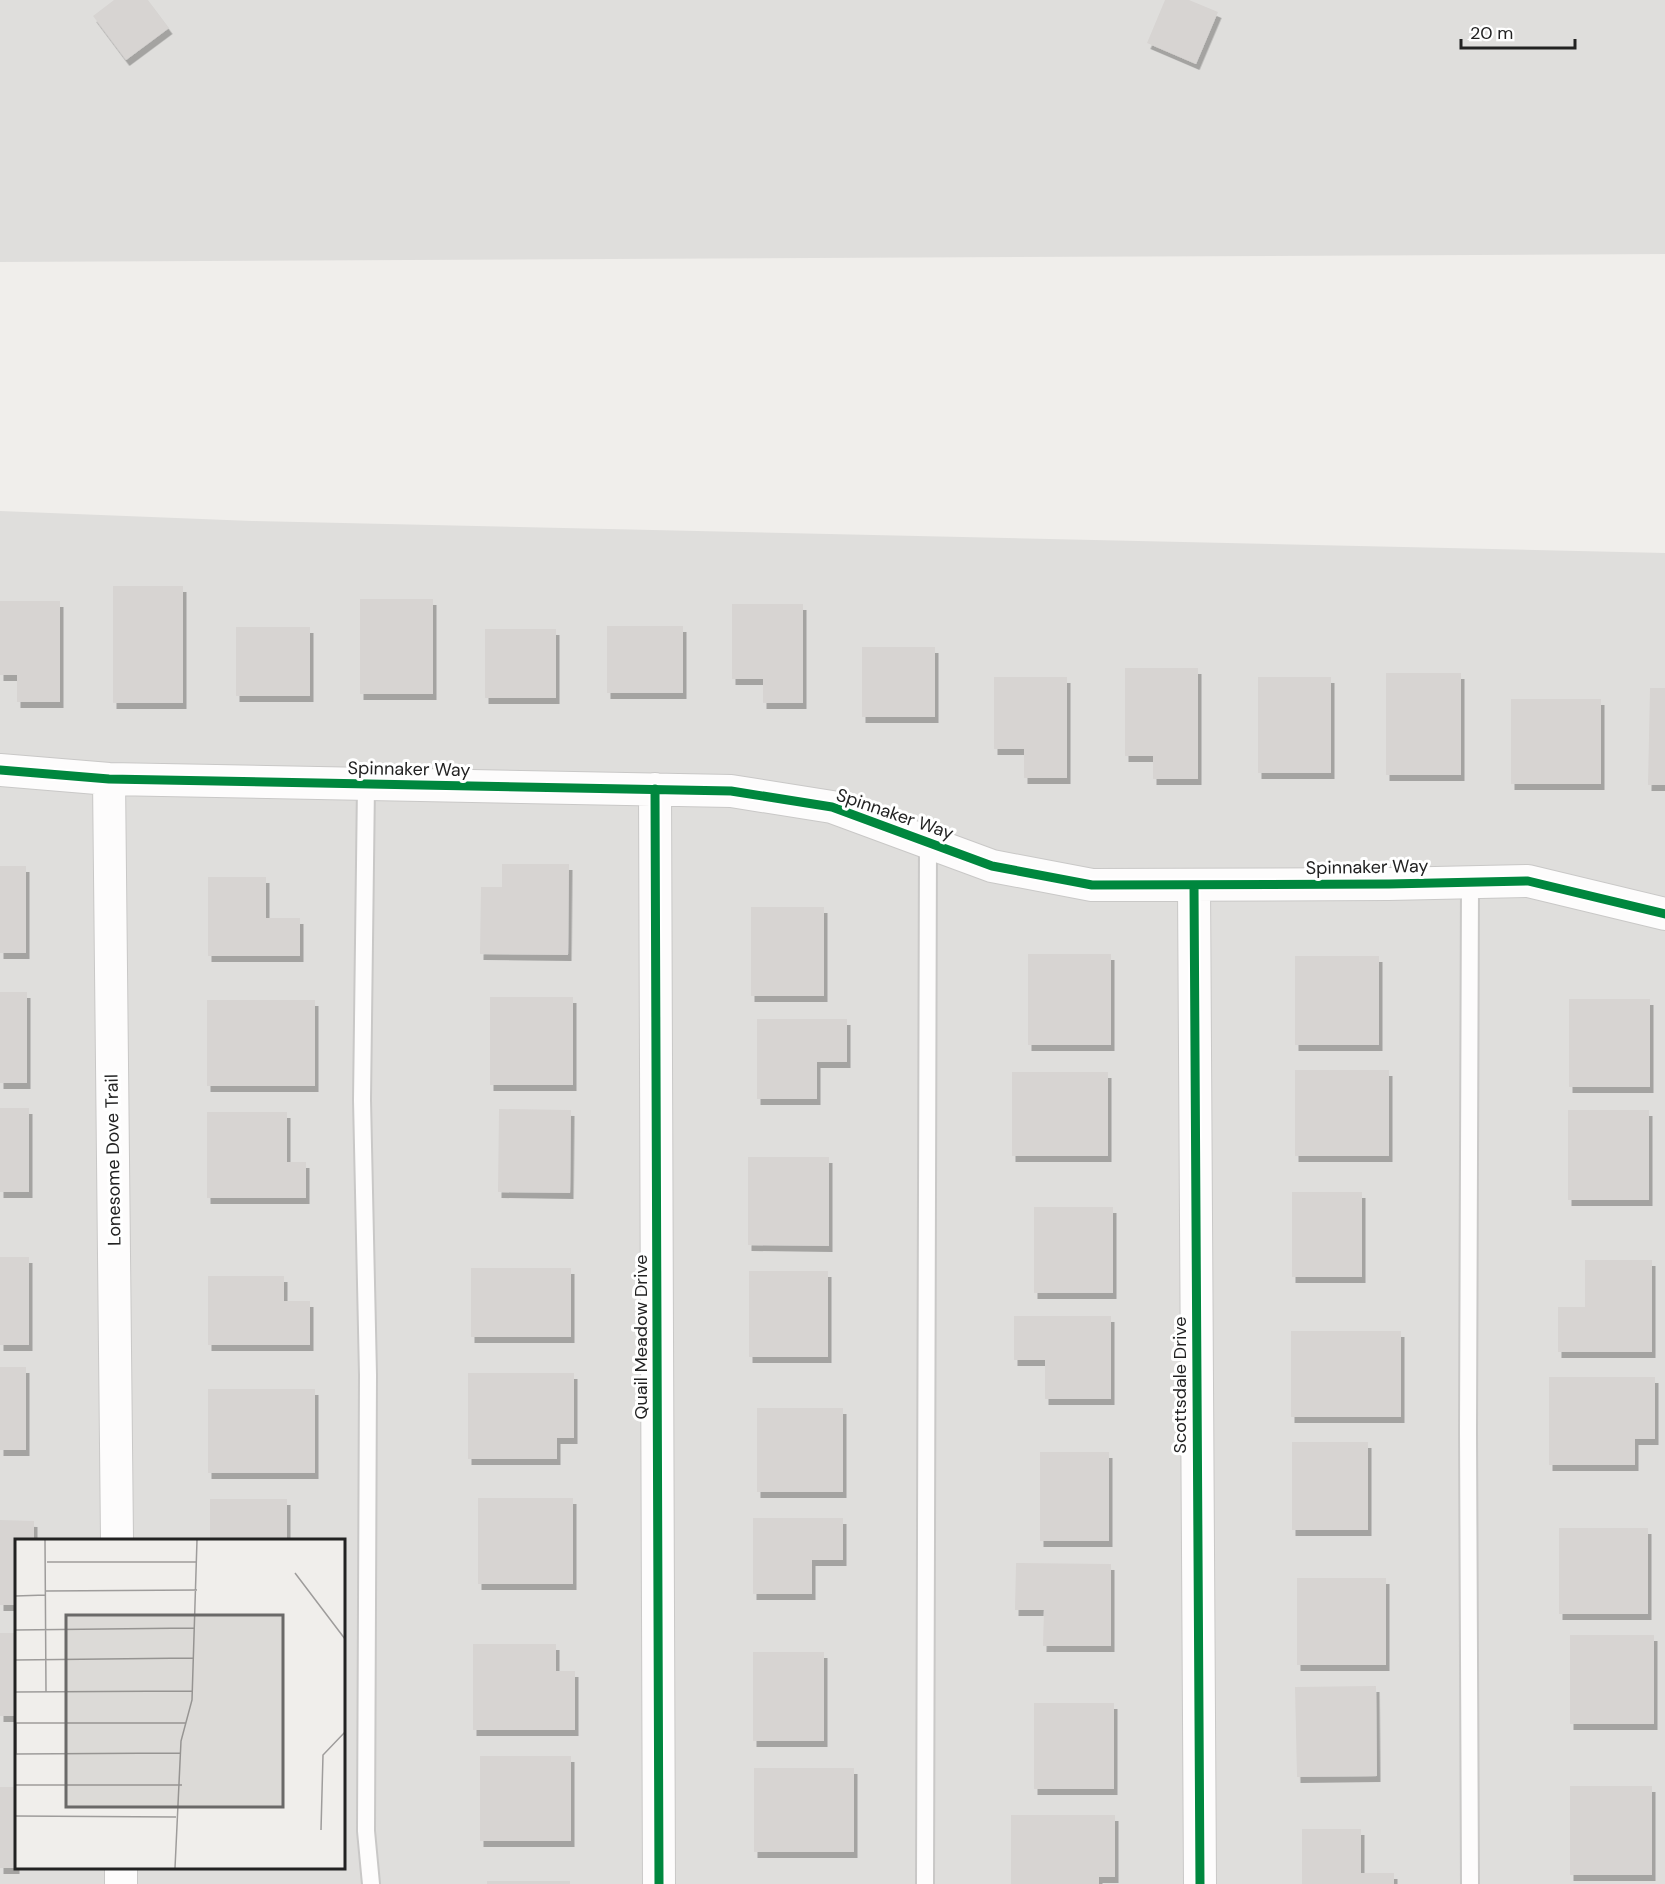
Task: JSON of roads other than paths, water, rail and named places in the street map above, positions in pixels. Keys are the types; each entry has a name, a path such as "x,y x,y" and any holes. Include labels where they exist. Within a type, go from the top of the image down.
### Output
{"street":[{"name":"Spinnaker Way","path":"0,770 109,779 731,791 832,807 992,866 1092,885 1528,881 1665,914"},
{"name":"Lonesome Dove Trail","path":"109,779 117,1539"},
{"name":"Quail Meadow Drive","path":"655,789 659,1884"},
{"name":"Scottsdale Drive","path":"1194,885 1200,1884"}],"lane":[{"path":"366,785 362,1100 368,1375 366,1831 371,1884"},
{"path":"925,1884 928,842"},
{"path":"1470,883 1468,1455 1470,1884"}]}
